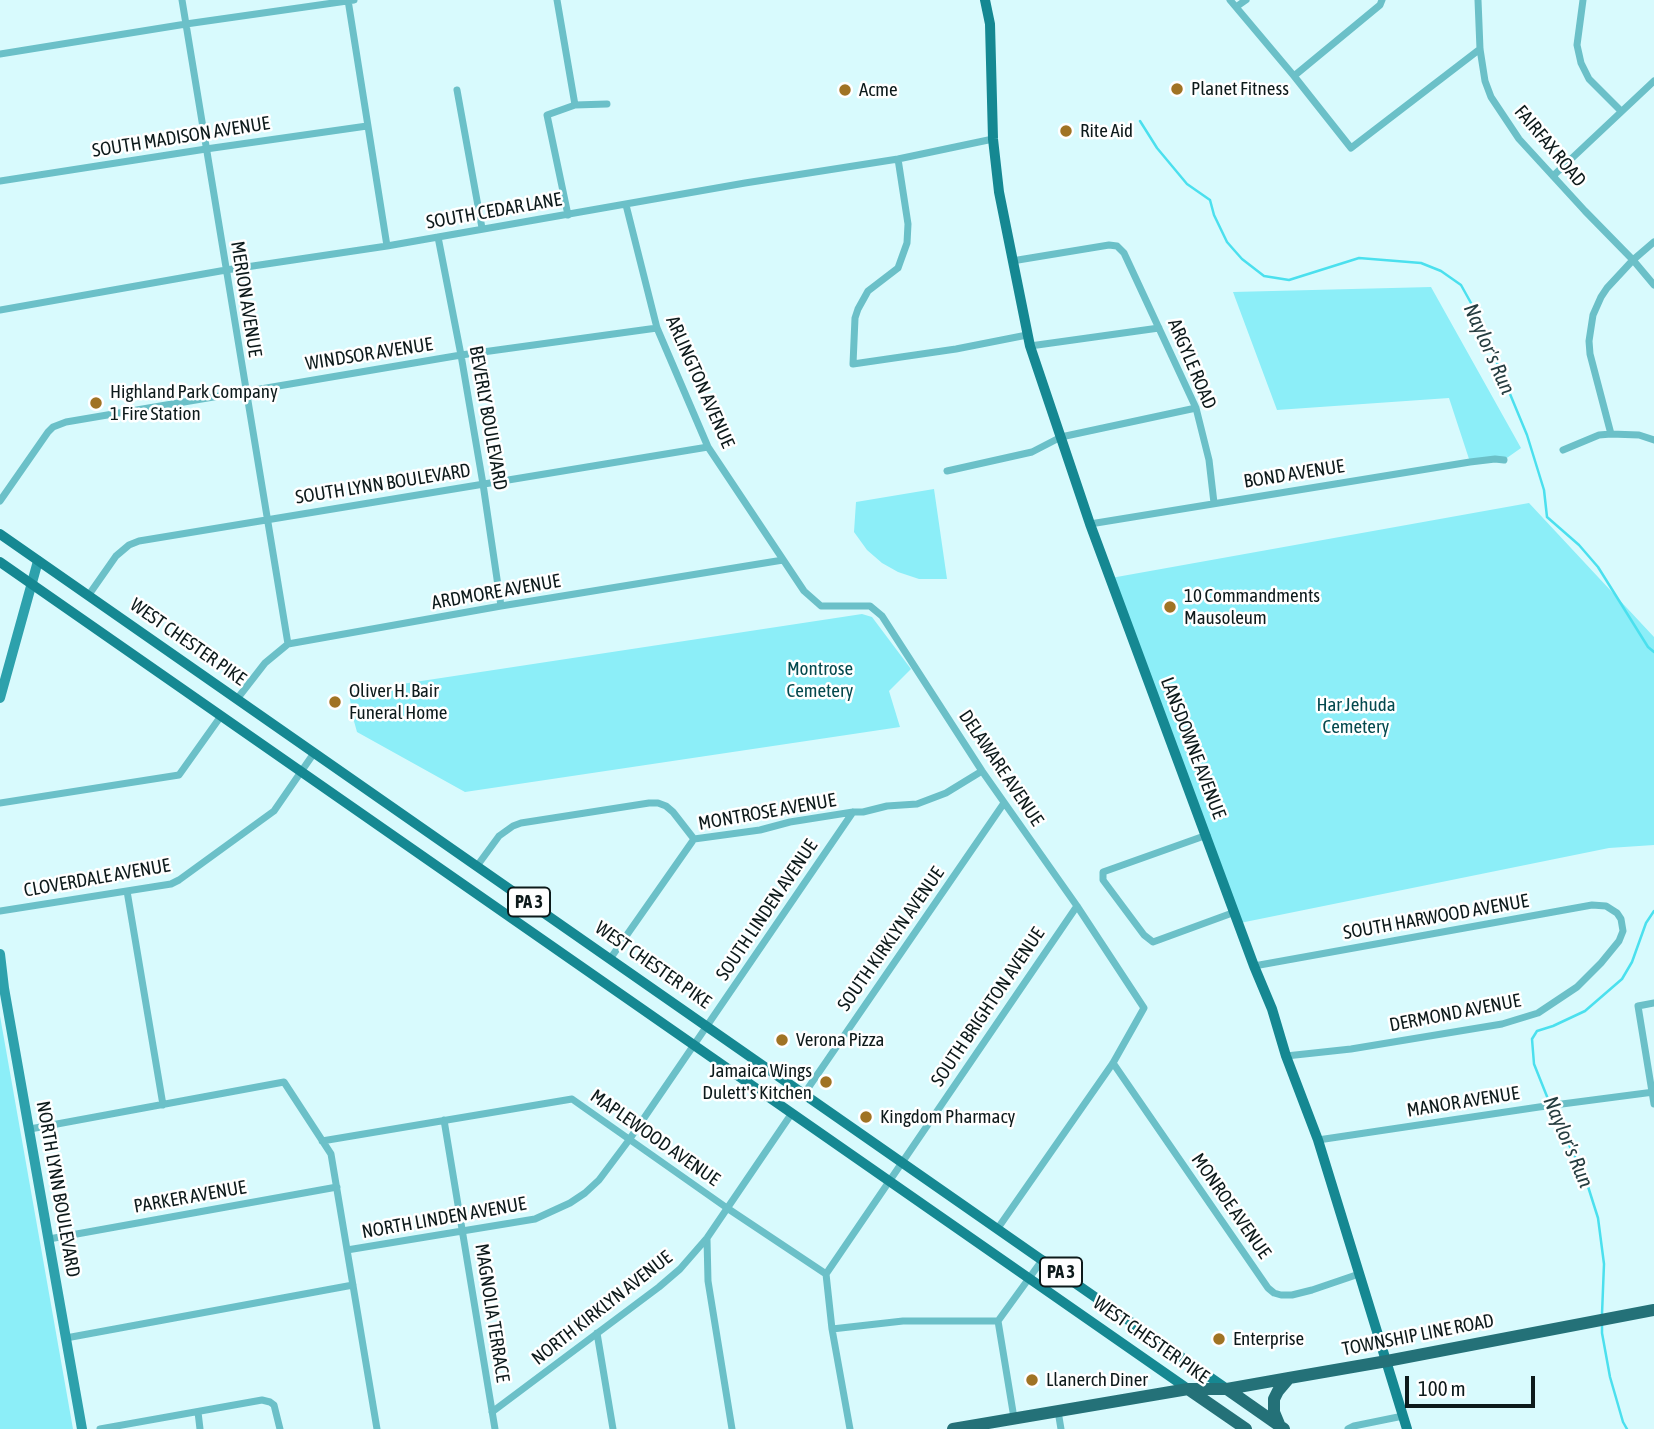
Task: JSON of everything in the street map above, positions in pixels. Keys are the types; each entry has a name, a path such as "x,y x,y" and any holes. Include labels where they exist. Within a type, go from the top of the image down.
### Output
{"highway":[{"name":"TOWNSHIP LINE ROAD","path":"953,1429 1188,1389 1227,1389 1387,1362 1654,1310"},
{"path":"1282,1427 1274,1412 1275,1398 1289,1378"},
{"name":"WEST CHESTER PIKE","path":"1188,1389 1246,1429"},
{"name":"WEST CHESTER PIKE","path":"1227,1389 1282,1427"}],"main road":[{"path":"985,0 990,23"},
{"path":"990,23 994,0"},
{"name":"LANSDOWNE AVENUE","path":"990,23 993,139 999,192 1029,341 1090,524 1272,1009 1286,1056 1318,1140 1408,1429"},
{"name":"WEST CHESTER PIKE","path":"0,534 1227,1389"},
{"name":"WEST CHESTER PIKE","path":"0,562 1188,1389"}],"street":[{"name":"MERION AVENUE","path":"183,0 288,644"},
{"path":"348,0 387,246"},
{"path":"0,54 354,0"},
{"path":"557,0 575,105"},
{"path":"1230,0 1351,148 1480,48"},
{"path":"1236,7 1246,0"},
{"path":"1294,76 1380,5 1382,0"},
{"name":"FAIRFAX ROAD","path":"1478,0 1480,48 1485,81 1491,97 1519,139 1654,285"},
{"path":"1583,0 1577,45 1581,63 1589,79 1621,111"},
{"path":"1553,176 1654,81"},
{"path":"457,90 482,228"},
{"path":"568,215 547,115 575,105 607,104"},
{"name":"SOUTH MADISON AVENUE","path":"0,181 367,126"},
{"name":"SOUTH CEDAR LANE","path":"0,310 898,159 993,139"},
{"path":"898,159 908,224 907,243 898,268 868,291 858,309 855,318 853,364 956,349 1159,328"},
{"name":"ARLINGTON AVENUE","path":"626,205 657,328 708,447 804,591"},
{"name":"BEVERLY BOULEVARD","path":"438,237 461,355 501,606"},
{"path":"1611,434 1590,354 1593,315 1601,296 1633,260 1654,243"},
{"name":"ARGYLE ROAD","path":"1012,261 1109,245 1117,246 1124,253 1196,408 1209,460 1214,503"},
{"name":"WINDSOR AVENUE","path":"0,501 48,432 60,424 461,355 657,328"},
{"path":"947,471 1032,452 1060,437 1196,408"},
{"path":"1563,450 1599,435 1639,435 1654,440"},
{"name":"SOUTH LYNN BOULEVARD","path":"88,596 116,556 129,545 139,541 708,447"},
{"name":"BOND AVENUE","path":"1090,524 1470,462 1503,460"},
{"name":"ARDMORE AVENUE","path":"288,644 783,560"},
{"path":"0,698 38,561"},
{"name":"DELAWARE AVENUE","path":"804,591 821,606 870,606 882,616 982,771 1077,906 1144,1008 1113,1063"},
{"path":"237,699 265,663 288,644"},
{"path":"0,803 179,775 220,716"},
{"name":"CLOVERDALE AVENUE","path":"0,911 171,884 179,880 274,811 314,753"},
{"name":"MONTROSE AVENUE","path":"610,959 694,839 760,830 790,822 887,806 917,804 946,793 982,771"},
{"path":"477,866 499,836 521,823 649,803 666,806 694,839"},
{"name":"SOUTH KIRKLYN AVENUE","path":"804,1094 1004,803"},
{"name":"SOUTH LINDEN AVENUE","path":"707,1026 853,812"},
{"path":"1207,835 1103,872 1103,880 1144,935 1153,942 1235,912"},
{"path":"127,891 163,1105"},
{"name":"SOUTH HARWOOD AVENUE","path":"1254,966 1592,905 1611,908 1619,917"},
{"name":"SOUTH BRIGHTON AVENUE","path":"826,1274 1077,906"},
{"name":"DERMOND AVENUE","path":"1286,1056 1351,1049 1502,1024 1538,1013 1577,987 1614,948 1623,930 1619,917"},
{"name":"NORTH LYNN BOULEVARD","path":"0,954 82,1429"},
{"path":"1654,1003 1638,1006 1654,1104"},
{"name":"NORTH LINDEN AVENUE","path":"347,1251 535,1219 570,1203 599,1180 707,1026"},
{"path":"998,1228 1113,1063"},
{"name":"MONROE AVENUE","path":"1113,1063 1268,1288 1281,1296 1292,1295 1359,1274"},
{"path":"30,1129 284,1082 331,1154 377,1429"},
{"name":"MANOR AVENUE","path":"1318,1140 1653,1092"},
{"name":"MAPLEWOOD AVENUE","path":"322,1140 572,1099 826,1274"},
{"name":"NORTH KIRKLYN AVENUE","path":"492,1412 669,1279 707,1238 792,1113"},
{"name":"MAGNOLIA TERRACE","path":"444,1120 495,1429"},
{"name":"PARKER AVENUE","path":"49,1239 337,1187"},
{"path":"707,1238 708,1280 732,1429"},
{"path":"1014,1418 998,1321 1043,1259"},
{"path":"826,1274 832,1329 850,1429"},
{"path":"66,1338 353,1285"},
{"path":"832,1329 904,1321 998,1321"},
{"path":"597,1333 613,1429"},
{"path":"100,1429 262,1400 271,1402 276,1409 280,1429"},
{"path":"1058,1411 1061,1429"},
{"path":"198,1412 200,1429"},
{"path":"1348,1429 1404,1416"}],"green space":[{"path":"1431,287 1521,448 1504,460 1470,462 1449,398 1277,410 1233,292"},
{"path":"934,489 947,579 919,579 898,572 867,550 854,532 856,502"},
{"name":"Har Jehuda Cemetery","path":"1529,503 1654,637 1654,845 1609,848 1240,923 1111,578"},
{"name":"Montrose Cemetery","path":"862,614 872,617 911,669 889,691 900,727 465,792 357,732 352,714 349,692"},
{"path":"0,1016 73,1429 0,1429"}],"waterway":[{"name":"Naylor's Run","path":"1140,121 1157,148 1187,184 1210,200 1227,242 1242,259 1264,276 1289,280 1359,258 1421,263 1441,271 1461,285 1476,312 1527,435 1544,490 1547,517 1579,545 1598,567 1648,647 1654,652"},
{"name":"Naylor's Run","path":"1602,1314 1604,1264 1598,1218 1585,1177 1556,1119 1534,1064 1532,1039 1537,1031 1585,1011 1622,979 1632,962 1646,923 1654,911"},
{"name":"Naylor's Run","path":"1602,1324 1610,1377 1627,1429"}],"place":[{"name":"Planet Fitness","path":"1177,89"},
{"name":"Acme","path":"845,90"},
{"name":"Rite Aid","path":"1066,131"},
{"name":"Highland Park Company 1 Fire Station","path":"96,403"},
{"name":"10 Commandments Mausoleum","path":"1170,607"},
{"name":"Oliver H. Bair Funeral Home","path":"335,702"},
{"name":"Verona Pizza","path":"782,1040"},
{"name":"Jamaica Wings Dulett's Kitchen","path":"826,1082"},
{"name":"Kingdom Pharmacy","path":"866,1117"},
{"name":"Enterprise","path":"1219,1339"},
{"name":"Llanerch Diner","path":"1032,1380"}]}
